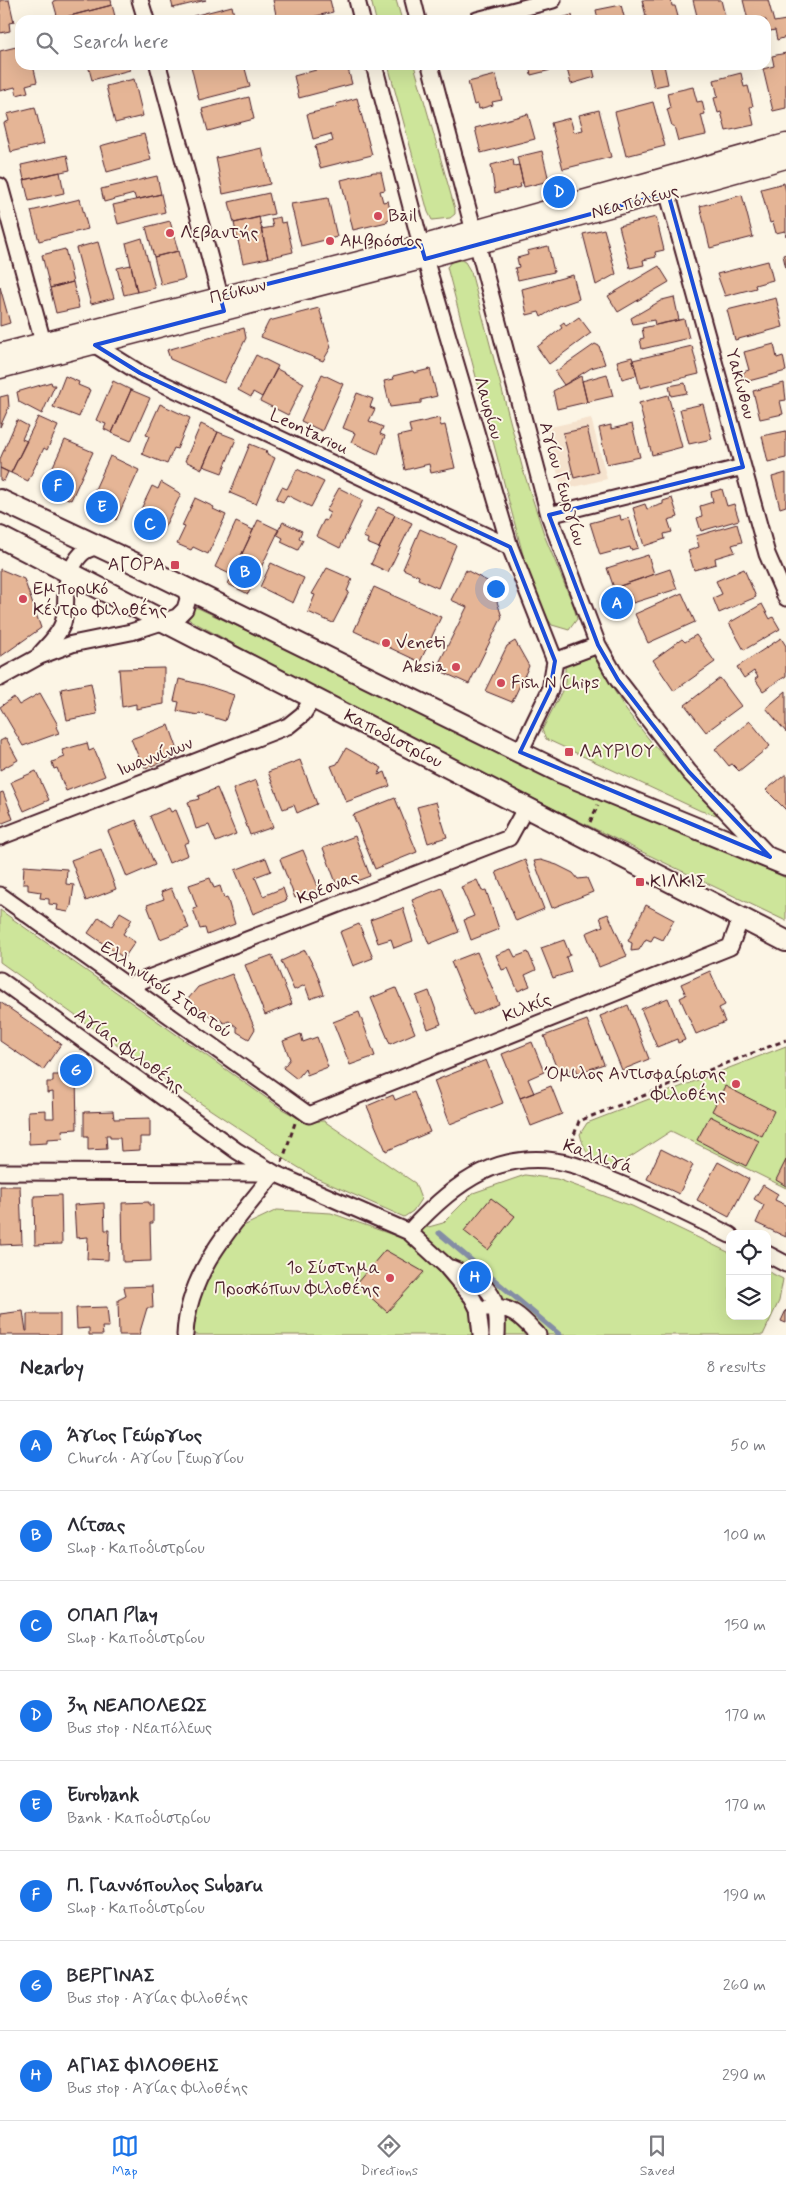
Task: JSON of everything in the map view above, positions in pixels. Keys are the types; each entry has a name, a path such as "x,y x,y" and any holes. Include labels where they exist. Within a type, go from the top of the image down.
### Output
{"main road":[{"path":"0,500 100,546 562,773 778,861"},
{"name":"Καποδιστρίου","path":"0,537 786,941"}],"street":[{"path":"140,0 144,15"},
{"path":"357,0 361,15"},
{"path":"413,0 417,15"},
{"path":"496,15 553,0"},
{"path":"159,70 222,304"},
{"name":"Λαυρίου","path":"375,70 423,252 510,547 556,660"},
{"name":"Αγίου Γεωργίου","path":"431,70 549,515 598,645 618,680 690,772 778,861"},
{"name":"Νεαπόλεως","path":"665,185 786,143"},
{"name":"Νεαπόλεως","path":"423,252 665,185 786,159"},
{"name":"Υακίνθου","path":"665,185 767,554 786,598"},
{"path":"0,186 45,349"},
{"name":"Πεύκων","path":"0,353 45,349 423,252"},
{"name":"Leontariou","path":"94,337 140,373 510,547"},
{"name":"Πεύκων","path":"0,369 45,349"},
{"path":"549,515 743,466"},
{"path":"40,656 62,626 65,617 66,582 80,554 84,550 100,546"},
{"path":"0,678 40,656 72,644 166,622 177,617 185,609 188,599 185,588"},
{"path":"520,752 550,690 555,674 556,660 598,645"},
{"name":"Ιωαννίνων","path":"0,837 288,726 303,714 313,698"},
{"name":"Κρέσνας","path":"128,986 509,838 526,807"},
{"name":"Ελληνικού Στρατού","path":"0,895 309,1115"},
{"name":"Κιλκίς","path":"309,1115 730,947 741,918"},
{"name":"Αγίας Φιλοθέης","path":"0,980 237,1151 274,1173 409,1232 445,1265 472,1297 478,1309 481,1335"},
{"path":"234,1173 240,1168 237,1151"},
{"name":"Καλλιγά","path":"409,1232 438,1201 472,1175 516,1160 547,1160 574,1165 666,1202 726,1233"},
{"path":"0,1172 274,1173"},
{"path":"184,1335 192,1294 203,1268 217,1245 274,1173"},
{"path":"771,1256 786,1264"},
{"name":"Αγίας Φιλοθέης","path":"445,1265 466,1274 484,1285 493,1296 497,1306"},
{"path":"497,1306 497,1335"},
{"path":"478,1309 497,1306 505,1308 517,1314 538,1335"}],"path":[{"path":"583,836 605,790"},
{"path":"587,1170 573,1138 579,1121 786,1040"},
{"path":"274,1173 281,1164 296,1121 309,1115"}],"highlighted area":[{"path":"668,193 743,467 549,515 598,645 618,680 689,772 770,857 520,752 550,690 555,661 510,547 140,373 95,345 224,311 220,296 421,245 425,259"}],"shaded area":[{"path":"591,418 607,479 562,490 546,428"}],"green space":[{"path":"371,0 396,0 400,15 375,15"},
{"path":"389,70 415,70 455,209 455,214 450,218 432,220 428,212"},
{"path":"459,259 465,262 471,272 523,470 545,537 574,607 577,619 569,630 552,625 543,612 527,570 447,267 451,262"},
{"path":"191,607 198,608 522,759 786,878 786,921 560,812 410,737 261,659 188,619 187,611"},
{"path":"592,654 626,710 652,743 717,815 701,811 546,739 542,730 565,685 565,663"},
{"path":"0,910 282,1109 304,1121 324,1121 415,1183 421,1199 413,1211 404,1217 316,1178 291,1163 167,1081 0,962"},
{"name":"Όμιλος Αντισφαίρισης Φιλοθέης","path":"786,1046 786,1188 671,1131 615,1167 596,1160 585,1149 580,1134 587,1123"},
{"path":"525,1175 557,1179 632,1206 726,1251 726,1320 770,1320 763,1335 189,1335 202,1278 233,1231 277,1210 331,1213 396,1236 443,1223 473,1193"},
{"path":"771,1273 783,1279 779,1301 771,1318"}],"building":[{"path":"0,0 9,0 14,22 9,23 10,31 0,33"},
{"path":"111,0 112,5 73,15 57,15 53,1"},
{"path":"171,0 206,0 173,8"},
{"path":"273,0 330,0 333,12 320,15 276,15"},
{"path":"642,0 671,0 678,15 646,15"},
{"path":"693,0 721,0 725,15 697,15"},
{"path":"743,0 768,0 774,22 786,20 786,37 777,40 775,30 771,31 771,15 747,15"},
{"path":"112,5 115,15 73,15"},
{"path":"621,5 624,15 597,15 596,10"},
{"path":"232,6 234,15 197,15"},
{"path":"15,47 15,70 34,70 37,82 26,85 28,92 17,95 15,87 0,91 0,51"},
{"path":"786,53 786,108 773,111 763,70 771,70 771,67 774,66 772,56"},
{"path":"89,70 130,70 92,80"},
{"path":"192,70 245,70 250,87 199,100"},
{"path":"316,70 348,70 352,84 299,98 294,76"},
{"path":"530,70 551,70 531,75"},
{"path":"567,70 593,70 595,77 571,84"},
{"path":"650,70 665,70 668,84 654,87"},
{"path":"741,73 744,87 748,86 753,106 750,107 754,125 726,131 721,112 718,113 714,98 718,97 714,80"},
{"path":"496,75 502,100 492,102 493,105 479,109 478,104 474,105 468,82"},
{"path":"134,79 143,116 115,123 106,86"},
{"path":"693,87 697,102 702,101 705,114 701,115 706,135 678,141 667,109 670,108 667,93"},
{"path":"249,97 254,119 208,131 202,109"},
{"path":"357,98 372,155 320,168 315,146 333,141 331,134 313,139 307,114 337,107 336,104"},
{"path":"653,102 665,146 626,156 615,112"},
{"path":"35,107 44,144 11,152 4,123 9,121 7,114"},
{"path":"599,110 611,157 563,169 551,123 570,118 574,132 583,130 579,115"},
{"path":"528,114 535,139 481,153 475,128"},
{"path":"144,134 151,160 107,172 100,146"},
{"path":"262,148 270,184 223,194 216,158"},
{"path":"542,151 549,181 524,187 517,157"},
{"path":"67,155 70,170 24,180 21,165"},
{"path":"513,159 514,166 519,165 523,183 520,184 521,187 495,193 491,165"},
{"path":"60,172 64,193 29,201 24,180"},
{"path":"381,172 385,190 380,191 383,202 388,201 392,219 387,220 387,222 353,230 341,180"},
{"path":"157,176 161,194 136,200 134,194 104,202 101,189"},
{"path":"784,183 786,192 786,236 785,231 776,233 773,222 770,223 761,189"},
{"path":"269,193 274,214 234,223 229,202"},
{"path":"161,194 165,212 118,224 113,205"},
{"path":"742,195 753,237 710,248 700,206"},
{"path":"328,198 337,237 301,246 291,204"},
{"path":"80,199 88,229 39,241 31,211"},
{"path":"259,217 268,258 243,263 234,223"},
{"path":"280,217 281,223 286,222 293,252 268,258 261,229 273,227 271,219"},
{"path":"656,217 664,250 655,252 656,257 643,260 644,265 630,268 619,226"},
{"path":"170,221 178,251 154,257 146,227"},
{"path":"604,229 616,274 596,285 583,234"},
{"path":"142,238 155,288 137,292 126,243"},
{"path":"98,242 114,298 91,304 76,248"},
{"path":"548,246 554,272 518,280 515,268 519,267 517,258 528,255 527,251"},
{"path":"65,249 73,282 50,288 42,255"},
{"path":"178,251 185,279 161,285 154,257"},
{"path":"786,254 786,269 783,255"},
{"path":"768,261 773,280 755,285 756,288 725,296 717,274"},
{"path":"131,265 137,292 124,295 117,268"},
{"path":"659,266 669,282 618,312 608,296"},
{"path":"573,275 579,299 559,306 541,317 539,312 527,315 522,289"},
{"path":"73,282 79,308 56,313 50,288"},
{"path":"0,287 10,323 0,326"},
{"path":"674,297 679,320 655,325 654,320 633,324 631,318 662,300"},
{"path":"776,298 783,327 735,340 727,310"},
{"path":"319,308 331,347 323,361 261,337 269,321"},
{"path":"579,317 591,333 549,364 537,347 562,328 560,325 564,322 566,326"},
{"path":"684,319 689,338 642,349 640,339 644,338 642,328"},
{"path":"244,328 246,338 224,383 170,359 167,350"},
{"path":"595,344 599,346 605,364 591,368 564,385 555,372"},
{"path":"774,344 777,358 783,356 786,371 745,382 743,372 749,370 744,352"},
{"path":"692,346 699,374 640,388 633,360"},
{"path":"256,355 278,366 262,397 253,392 251,397 238,390"},
{"path":"632,357 637,375 622,379 617,361"},
{"path":"277,369 304,383 288,415 260,401"},
{"path":"430,369 437,396 421,400 421,403 390,407 384,381 394,379 393,376"},
{"path":"322,374 343,384 322,431 301,421"},
{"path":"607,374 613,396 587,402 582,381"},
{"path":"65,376 79,382 78,385 90,390 79,417 53,407"},
{"path":"581,376 587,402 557,409 553,391"},
{"path":"113,381 131,390 112,433 104,429 106,424 96,420"},
{"path":"51,382 52,385 55,385 42,414 19,402 17,392"},
{"path":"685,383 687,393 671,396 669,386"},
{"path":"784,383 786,400 780,401 783,414 760,419 753,391"},
{"path":"131,390 150,398 131,441 112,433"},
{"path":"357,393 373,399 370,407 375,409 369,421 383,427 380,434 385,436 378,454 351,442 355,433 343,428"},
{"path":"8,395 9,407 0,427 0,397"},
{"path":"668,395 682,447 652,455 639,403"},
{"path":"160,404 190,418 177,449 174,448 167,464 142,454 149,436 146,435"},
{"path":"703,404 712,439 689,444 680,409"},
{"path":"38,417 58,426 47,450 44,448 28,481 11,473"},
{"path":"439,418 441,426 445,425 455,468 431,473 429,464 405,470 398,436 411,433 409,425"},
{"path":"17,420 28,426 22,439 27,441 11,473 0,468 0,459"},
{"path":"201,424 218,432 202,469 185,461"},
{"path":"632,424 640,457 607,464 599,428 611,425 611,429"},
{"path":"587,428 598,472 574,478 563,433"},
{"path":"786,431 786,458 768,462 762,436"},
{"path":"218,432 236,439 222,473 203,466"},
{"path":"65,440 93,452 71,500 43,488"},
{"path":"250,444 267,451 265,453 275,458 256,504 230,493"},
{"path":"110,456 139,470 116,520 87,507"},
{"path":"0,468 8,472 4,481 0,480"},
{"path":"297,469 324,482 311,507 287,495 283,502 276,499 282,487 287,489"},
{"path":"786,473 786,506 780,508 772,477"},
{"path":"161,482 181,494 159,538 133,526 152,486 158,489"},
{"path":"339,488 363,500 340,548 316,536 330,513 326,511"},
{"path":"722,489 727,506 734,504 739,520 701,531 697,518 702,516 700,506 713,502 711,492"},
{"path":"195,498 226,515 208,554 193,547 191,550 177,544 185,527 182,526"},
{"path":"672,498 678,517 668,520 672,532 664,534 665,539 644,546 633,508 645,504 647,509 663,504 663,501"},
{"path":"378,507 395,515 379,548 367,543 368,539 363,537"},
{"path":"395,515 412,523 388,572 371,564"},
{"path":"620,515 621,520 629,518 638,548 631,550 630,547 600,555 590,523"},
{"path":"258,520 279,530 253,584 232,575"},
{"path":"236,522 253,530 232,575 215,567"},
{"path":"283,522 302,531 299,538 303,540 298,550 281,542 283,538 276,534"},
{"path":"737,524 742,542 732,545 735,552 715,558 716,564 694,570 688,551 699,547 696,536"},
{"path":"420,529 456,545 438,588 418,579 419,576 403,569"},
{"path":"648,555 654,574 614,588 607,568"},
{"path":"271,563 304,578 293,603 260,587"},
{"path":"327,568 352,579 347,591 349,592 333,623 308,612 315,595 312,594"},
{"path":"0,569 24,579 41,628 0,657"},
{"path":"670,569 677,589 633,603 630,594 623,597 620,586"},
{"path":"744,569 756,597 719,613 713,598 722,594 716,581"},
{"path":"466,570 491,583 502,617 469,684 436,669 467,607 451,600"},
{"path":"232,575 253,584 248,594 228,584"},
{"path":"374,587 441,617 420,662 354,631"},
{"path":"682,593 695,622 648,643 635,614"},
{"path":"609,598 626,600 625,609 608,607"},
{"path":"762,604 770,619 773,617 780,629 744,650 729,623"},
{"path":"696,635 715,662 674,691 653,660 682,639 685,642"},
{"path":"781,638 786,646 786,676 763,691 755,679 758,677 754,671 744,678 737,667"},
{"path":"515,641 529,666 512,702 485,691 507,646"},
{"path":"164,668 164,704 136,709 136,704 122,707 119,669"},
{"path":"720,678 741,706 706,732 685,705"},
{"path":"179,679 234,695 225,721 199,713 198,715 177,711 179,702 174,701"},
{"path":"91,683 97,714 67,720 61,689"},
{"path":"786,691 786,732 766,708"},
{"path":"40,693 58,725 56,727 59,733 23,746 0,707 14,697 19,705"},
{"path":"750,721 770,746 739,771 732,764 729,766 715,749"},
{"path":"169,725 180,756 145,768 131,739"},
{"path":"6,738 18,760 0,770 0,741"},
{"path":"87,743 89,751 94,749 105,776 66,791 57,768 54,769 52,762 65,757 62,750"},
{"path":"346,748 382,768 378,775 385,772 390,786 346,802 331,766 337,764"},
{"path":"300,760 317,804 297,813 294,805 283,809 268,772"},
{"path":"36,771 49,800 24,811 11,782"},
{"path":"786,774 786,810 766,790"},
{"path":"256,780 273,827 250,835 233,789"},
{"path":"217,788 236,834 216,842 209,825 196,829 188,802 199,799 198,796"},
{"path":"3,792 13,819 0,824 0,793"},
{"path":"395,798 417,852 375,869 353,815"},
{"path":"436,802 447,837 428,843 417,807"},
{"path":"169,808 171,812 176,810 189,842 184,844 188,855 169,863 150,816"},
{"path":"136,820 155,865 127,877 108,831"},
{"path":"355,836 370,876 338,888 323,848"},
{"path":"101,849 116,889 86,901 71,860"},
{"path":"303,850 319,889 295,898 280,859"},
{"path":"266,858 271,871 255,877 263,896 283,888 287,900 253,914 235,870"},
{"path":"525,860 544,909 516,921 496,872"},
{"path":"541,860 573,873 578,879 587,878 593,892 552,908 534,861"},
{"path":"24,866 67,869 66,884 74,885 71,906 68,912 57,910 58,905 49,904 49,899 40,898 41,892 28,890 28,884 23,884"},
{"path":"210,878 214,888 220,886 224,898 227,897 235,924 207,935 205,928 200,929 193,909 197,908 189,885"},
{"path":"477,880 482,891 486,890 499,929 471,940 464,920 474,916 461,887"},
{"path":"171,888 189,928 160,939 147,905 164,899 161,892"},
{"path":"442,888 459,932 429,944 412,900"},
{"path":"646,905 674,920 663,940 654,936 651,941 646,939 639,950 631,951 632,943 628,941"},
{"path":"403,908 413,941 394,948 391,939 378,943 370,920"},
{"path":"120,912 132,919 123,934 135,942 124,958 88,933 99,917 112,926"},
{"path":"608,914 627,956 599,967 586,933 603,926 600,917"},
{"path":"359,924 373,958 353,966 340,932"},
{"path":"564,940 570,955 566,957 571,972 553,978 541,948"},
{"path":"511,949 515,957 528,952 536,970 525,975 530,986 518,991 508,968 502,970 496,955"},
{"path":"305,950 316,971 324,994 310,999 305,985 294,990 281,961"},
{"path":"477,952 499,1004 473,1015 451,962"},
{"path":"272,955 292,1004 265,1015 245,965"},
{"path":"710,971 725,1005 719,1008 725,1022 696,1034 680,998 686,995 681,984"},
{"path":"232,974 255,1029 249,1039 237,1032 237,1027 229,1021 224,1023 214,1014 210,1016 188,999 198,987"},
{"path":"396,988 415,1033 390,1044 371,998"},
{"path":"429,991 441,1024 428,1029 416,996"},
{"path":"668,998 685,1040 678,1043 677,1039 657,1047 641,1009"},
{"path":"0,1002 61,1044 43,1070 0,1041"},
{"path":"628,1005 649,1059 622,1070 600,1016"},
{"path":"359,1012 375,1056 350,1065 333,1022"},
{"path":"587,1020 604,1064 578,1073 576,1068 559,1074 544,1036"},
{"path":"301,1034 303,1042 317,1037 328,1067 307,1075 305,1069 297,1079 283,1068 290,1059 283,1041"},
{"path":"532,1042 544,1072 528,1079 534,1093 520,1098 502,1054"},
{"path":"486,1060 503,1103 450,1124 434,1081"},
{"path":"53,1075 76,1075 77,1129 62,1130 63,1138 47,1139 47,1143 29,1144 28,1111 46,1110 46,1118 54,1118 53,1092 47,1093 47,1082 53,1082"},
{"path":"551,1086 562,1114 531,1126 520,1098"},
{"path":"725,1086 774,1111 762,1136 712,1111"},
{"path":"414,1092 430,1132 386,1151 367,1106 393,1095 395,1100"},
{"path":"113,1111 114,1119 150,1118 150,1137 140,1137 140,1150 121,1151 120,1138 110,1138 110,1135 106,1135 107,1149 88,1150 88,1136 84,1136 84,1112"},
{"path":"710,1116 759,1141 746,1166 697,1140"},
{"path":"661,1149 693,1165 679,1194 647,1179"},
{"path":"786,1160 786,1186 776,1180"},
{"path":"718,1162 749,1179 729,1217 697,1200"},
{"path":"763,1185 778,1194 775,1200 786,1205 786,1237 756,1223 764,1205 754,1199"},
{"path":"0,1186 20,1186 22,1244 0,1245"},
{"path":"61,1195 62,1244 35,1245 34,1196"},
{"path":"491,1198 515,1216 488,1250 464,1231"},
{"path":"149,1202 149,1205 153,1205 153,1223 150,1223 151,1261 123,1262 122,1203"},
{"path":"104,1203 105,1230 109,1230 108,1260 87,1259 88,1237 76,1238 74,1205"},
{"name":"1ο Σύστημα Προσκόπων Φιλοθέης","path":"385,1250 424,1272 387,1312 356,1284"},
{"path":"152,1286 153,1308 147,1308 139,1335 119,1335 118,1300 126,1296 124,1287"},
{"path":"107,1307 109,1327 102,1327 103,1335 89,1335 89,1328 77,1329 76,1308"},
{"path":"786,1310 786,1323 781,1321"},
{"path":"23,1311 26,1331 27,1314 60,1314 60,1335 0,1335 0,1314"}],"waterway":[{"path":"439,1233 560,1335"}],"place":[{"name":"3η ΝΕΑΠΟΛΕΩΣ","path":"559,192"},
{"name":"Bail","path":"378,216"},
{"name":"Λεβαντής","path":"170,233"},
{"name":"Αμβρόσιος","path":"330,241"},
{"name":"Π. Γιαννόπουλος Subaru","path":"58,486"},
{"name":"Eurobank","path":"102,507"},
{"name":"ΟΠΑΠ Play","path":"150,524"},
{"name":"ΑΓΟΡΑ","path":"175,565"},
{"name":"Λίτσας","path":"245,572"},
{"name":"Εμπορικό Κέντρο Φιλοθέης","path":"23,599"},
{"name":"Άγιος Γεώργιος","path":"617,603"},
{"name":"Veneti","path":"386,643"},
{"name":"Aksia","path":"456,667"},
{"name":"Fish N Chips","path":"501,683"},
{"name":"ΛΑΥΡΙΟΥ","path":"569,752"},
{"name":"ΚΙΛΚΙΣ","path":"640,882"},
{"name":"ΒΕΡΓΙΝΑΣ","path":"76,1070"},
{"name":"Όμιλος Αντισφαίρισης Φιλοθέης","path":"736,1084"},
{"name":"ΑΓΙΑΣ ΦΙΛΟΘΕΗΣ","path":"475,1277"},
{"name":"1ο Σύστημα Προσκόπων Φιλοθέης","path":"390,1278"}]}
